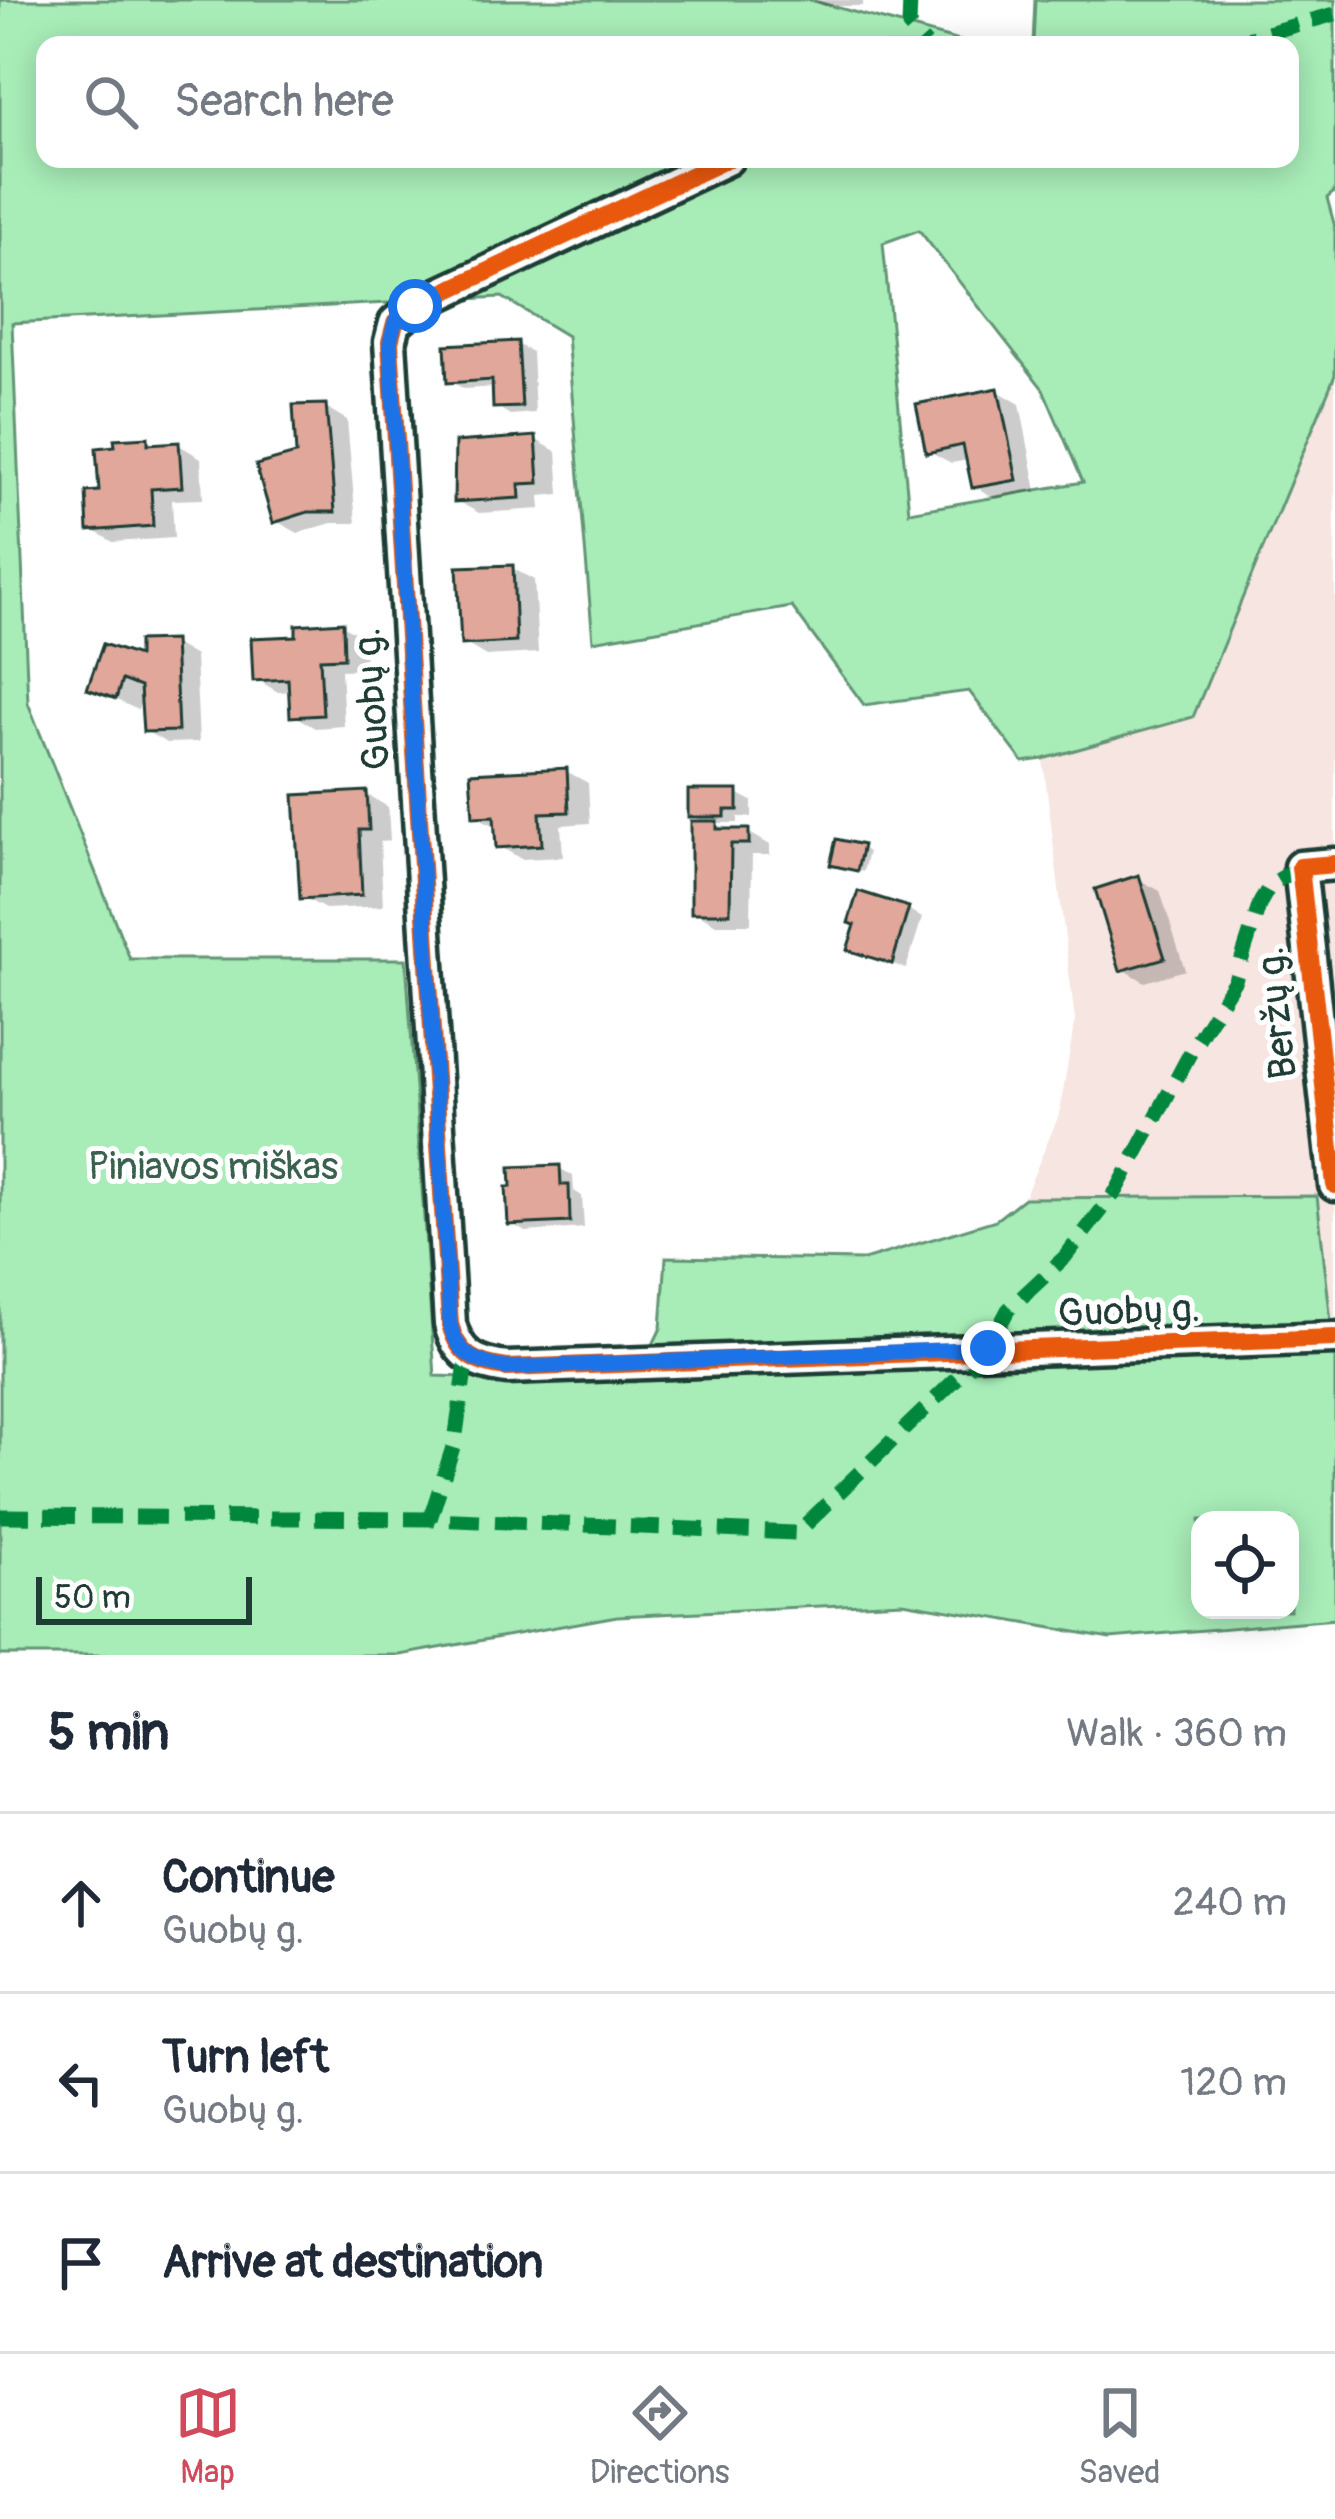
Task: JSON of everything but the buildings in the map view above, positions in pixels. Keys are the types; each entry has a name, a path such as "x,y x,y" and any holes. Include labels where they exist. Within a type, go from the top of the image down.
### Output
{"street":[{"name":"Guobų g.","path":"708,168 415,306 395,322 390,342 450,1324 455,1342 467,1357 507,1368 1335,1338"},
{"name":"Beržų g.","path":"1335,864 1300,867 1335,1185"}],"shaded area":[{"path":"1335,375 1335,1323 1331,1323 1024,1198 1059,1115 1075,1020 1043,759 1193,717"}],"green space":[{"name":"Piniavos miškas","path":"0,0 810,0 941,36 36,36 36,168 1299,168 1299,36 1033,36 1035,0 1335,0 1335,191 1327,198 1335,227 1335,375 1193,717 1043,759 1023,762 969,691 864,705 792,607 593,641 567,336 502,297 12,323 28,703 130,959 406,959 435,1376 635,1382 661,1328 666,1257 864,1260 996,1220 1024,1198 1317,1196 1331,1322 1335,1323 1335,1619 1110,1638 903,1602 617,1616 400,1655 0,1655","holes":["919,230 1043,389 1083,482 909,512 883,243"]}],"marked path":[{"path":"910,0 909,26 918,36"},
{"path":"1257,36 1335,14"},
{"path":"0,1516 430,1519 797,1533 988,1348 1008,1310 1065,1257 1117,1190 1235,980 1270,885 1300,867"},
{"path":"430,1519 455,1441 467,1357"}],"cycle path":[{"path":"708,168 415,306 395,323 390,342 450,1324 458,1344 477,1361 507,1368 1335,1338"},
{"path":"1335,864 1300,867 1335,1185"}],"route":[{"path":"415,306 395,322 390,342 450,1324 455,1342 467,1357 507,1368 988,1348"}]}
